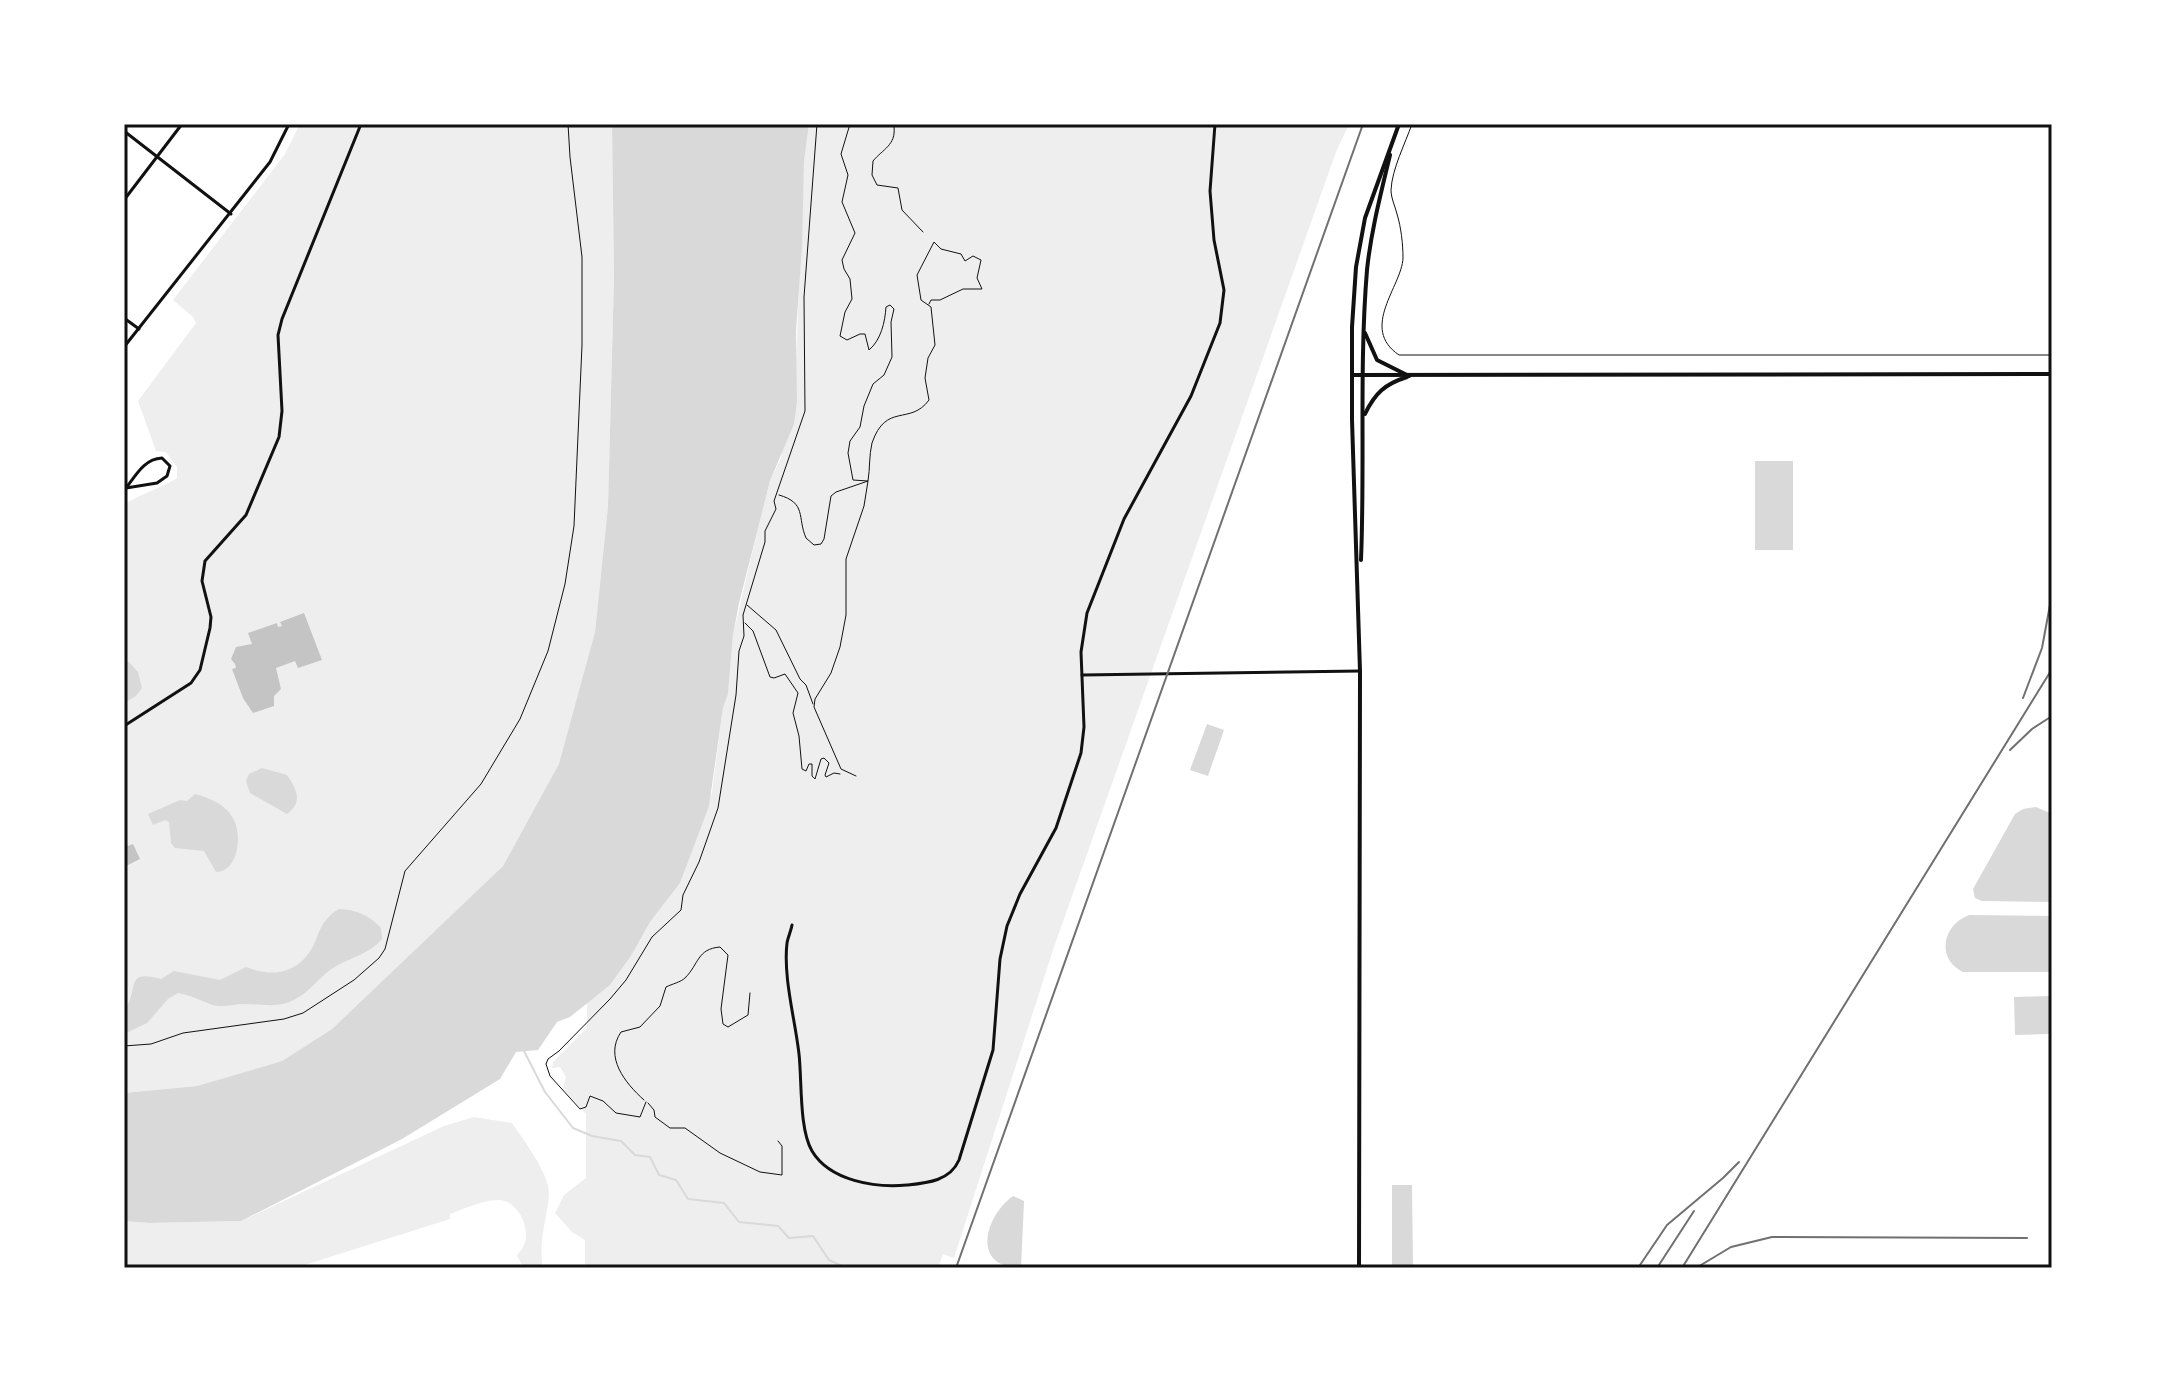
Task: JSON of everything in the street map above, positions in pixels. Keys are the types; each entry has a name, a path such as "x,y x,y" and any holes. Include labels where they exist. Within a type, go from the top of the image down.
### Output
{"main road":[{"path":"1359,1268 1360,671 1352,375 1356,267 1365,218 1399,124"},
{"path":"1359,583 1367,268 1394,137"},
{"path":"1364,328 1377,360 1409,376"},
{"path":"1352,375 2052,374"},
{"path":"1364,418 1382,388 1409,376"}],"street":[{"path":"124,200 182,124"},
{"path":"124,347 275,155 289,124"},
{"path":"124,726 191,683 200,670 211,617 202,571 210,553 246,515 276,449 282,411 278,354 280,327 361,124"},
{"path":"792,925 787,944 790,992 799,1051 805,1129 813,1152 829,1169 841,1175 882,1186 927,1182 948,1175 959,1160 993,1050 1000,959 1007,926 1020,894 1056,828 1081,753 1084,727 1081,652 1087,613 1124,519 1191,396 1220,323 1224,290 1214,240 1210,191 1215,124"},
{"path":"124,131 231,214"},
{"path":"124,318 139,329"},
{"path":"152,458 162,458 170,466 167,476 157,483 125,490 152,458"},
{"path":"1082,675 1360,671"}],"path":[{"path":"124,1046 151,1044 175,1035 294,1016 314,1008 354,980 385,949 405,871 491,771 530,699 548,651 565,584 574,526 582,345 582,257 568,124"},
{"path":"646,1102 640,1117 616,1113 603,1101 590,1096 582,1109 563,1093 547,1071 548,1059 610,999 626,980 652,937 681,910 683,895 699,862 718,808 747,604 765,542 765,531 776,509 774,501 805,411 804,297 817,124"},
{"path":"850,124 841,154 848,175 842,202 855,239 842,260 850,279 852,299 845,312 840,336 847,340 865,334 869,350 880,335 886,307 890,305 894,309 891,322 892,357 884,375 873,384 860,427 850,441 848,453 853,480 868,481"},
{"path":"897,124 892,143 873,161 872,175 877,185 898,188 902,210 923,232"},
{"path":"1412,124 1391,190 1403,252 1402,267 1388,295 1383,317 1385,337 1399,355 2052,355"},
{"path":"814,707 840,647 846,615 846,559 864,506 871,447 880,427 892,416 919,410 929,400 925,378 928,358 935,345 929,304 933,299 940,300 963,289 980,290 982,287 977,278 981,260 973,256 965,261 961,254 941,249 934,242 917,275 921,300 929,304"},
{"path":"777,495 796,504 801,511 806,538 814,545 821,544 831,496 868,481"},
{"path":"747,604 776,630 806,685 841,769 856,776"},
{"path":"744,623 753,631 770,677 785,674 798,693 793,713 802,769 806,771 812,764 815,779 824,758 829,763 826,777 840,774"},
{"path":"750,993 748,1015 728,1027 723,1024 721,1009 728,955 720,947 709,948 697,958 684,979 666,987 660,1006 640,1027 621,1032 616,1043 617,1066 625,1080 654,1110 655,1117 670,1128 685,1128 720,1153 760,1172 782,1175 782,1146 778,1141"}],"shaded area":[{"path":"300,124 612,124 614,277 608,506 595,632 560,764 503,866 332,1029 282,1061 197,1086 124,1093 124,505 177,478 177,467 166,452 156,451 138,401 196,323 173,300 285,154"},
{"path":"612,124 809,124 804,162 794,424 770,481 739,603 728,694 723,708 709,806 680,883 650,922 610,985 570,1017 557,1022 538,1050 516,1052 500,1079 402,1139 241,1221 124,1221 124,1093 197,1086 282,1061 332,1029 503,866 559,764 595,632 608,506 614,277"},
{"path":"809,124 1349,124 1336,152 1054,947 954,1258 943,1254 938,1268 585,1268 585,1240 572,1232 555,1213 564,1195 586,1178 586,1114 563,1089 566,1077 560,1067 552,1068 553,1062 587,1028 587,1003 610,985 650,922 680,883 712,792 723,708 728,693 733,635 770,481 781,458 796,362 804,162"},
{"path":"1755,461 1793,461 1793,550 1755,550"},
{"path":"124,662 129,662 138,672 142,688 124,703"},
{"path":"1207,724 1224,730 1208,776 1190,770"},
{"path":"262,768 287,775 293,786 297,800 287,814 250,793 246,781 249,774"},
{"path":"195,794 221,805 236,825 238,843 234,859 223,870 216,872 204,851 175,848 171,843 169,822 165,820 153,825 148,814 180,800 187,801"},
{"path":"2036,807 2052,814 2052,902 1982,901 1975,898 1973,889 2015,814"},
{"path":"339,909 357,912 372,920 381,928 382,939 371,949 330,970 297,998 278,1005 221,1006 178,993 168,999 147,1023 124,1034 124,1010 137,979 149,976 161,979 174,971 220,980 246,967 262,972 291,969 309,953 325,921"},
{"path":"1969,915 2052,916 2052,972 1963,972 1954,966 1946,951 1948,934 1953,926"},
{"path":"2052,996 2052,1032 2015,1035 2014,997"},
{"path":"474,1117 512,1123 545,1177 549,1194 542,1239 543,1268 524,1268 517,1256 526,1239 522,1217 513,1206 500,1200 487,1201 450,1214 450,1219 295,1268 124,1268 124,1221 241,1221 444,1126"},
{"path":"1392,1185 1412,1185 1413,1268 1392,1268"},
{"path":"1013,1196 1024,1201 1021,1268 1005,1266 995,1260 987,1240 995,1216"}],"building":[{"path":"304,613 322,660 298,668 295,661 276,668 281,689 274,696 274,706 253,713 243,698 232,669 236,668 231,659 236,647 252,644 248,633 277,623 278,627 282,626 280,622"},
{"path":"124,837 128,846 133,844 140,859 124,867"}],"waterway":[{"path":"523,1049 545,1092 573,1128 592,1136 621,1141 635,1155 650,1157 659,1175 676,1180 688,1199 724,1203 739,1222 778,1226 789,1238 813,1236 829,1260 846,1268"},
{"path":"881,1268 891,1268"}],"railway":[{"path":"956,1268 1363,124"},
{"path":"2023,698 2042,648 2052,594"},
{"path":"1682,1268 2052,669"},
{"path":"2010,750 2032,729 2052,716"},
{"path":"1638,1268 1667,1225 1739,1162"},
{"path":"1657,1268 1694,1211"},
{"path":"1696,1268 1731,1247 1772,1237 2027,1238"}]}
